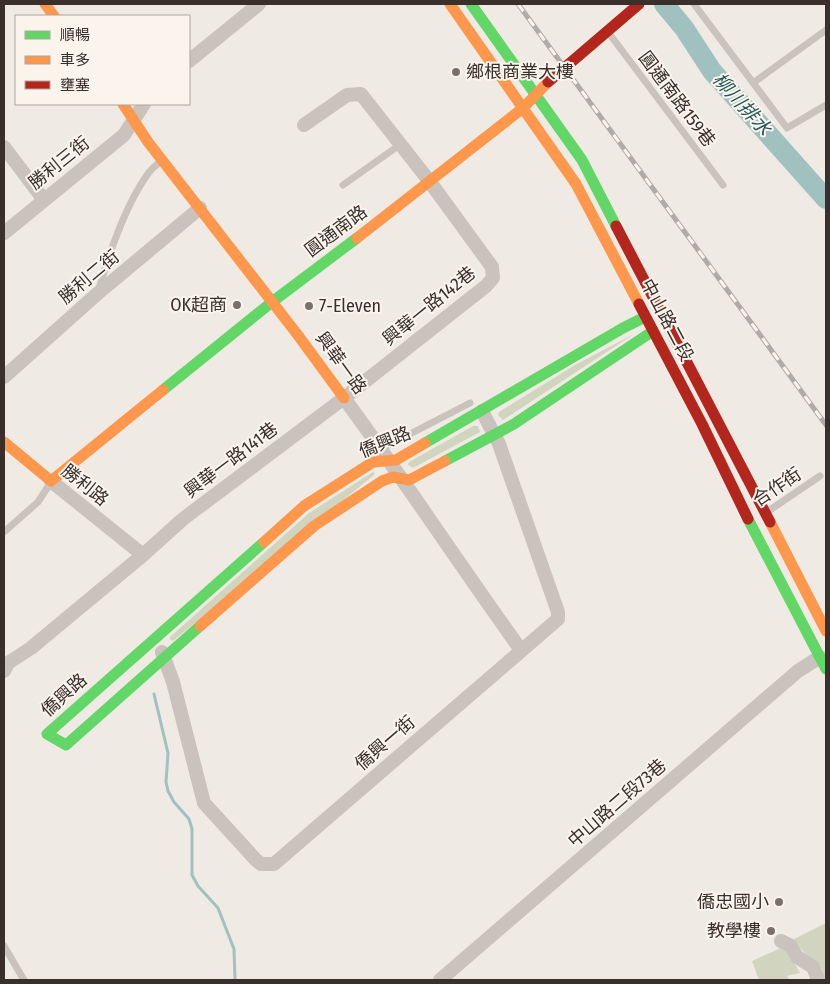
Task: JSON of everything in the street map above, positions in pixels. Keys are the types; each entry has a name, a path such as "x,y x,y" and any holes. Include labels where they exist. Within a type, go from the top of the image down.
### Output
{"street":[{"path":"45,4 53,15"},
{"path":"190,60 259,4"},
{"name":"中山路二段","path":"450,4 576,184 702,424 762,549 823,663"},
{"name":"中山路二段","path":"471,4 582,160 826,632"},
{"name":"圓通南路","path":"51,481 272,302 430,182 523,108 556,74 639,4"},
{"path":"304,125 347,95 361,94 430,182"},
{"name":"興華一路","path":"124,105 148,142 272,302 390,461 521,650"},
{"name":"勝利三街","path":"4,233 124,135 143,105"},
{"path":"4,147 44,200"},
{"name":"興華一路142巷","path":"344,398 486,286 493,278 492,267 430,182"},
{"name":"勝利二街","path":"4,377 97,294 200,208"},
{"name":"僑興路","path":"645,317 623,328 419,448 396,460 372,462 304,506 47,734 66,745 319,522 382,480 393,477 409,480 495,435 653,331"},
{"name":"興華一路141巷","path":"5,664 31,648 143,555 183,519 344,398"},
{"name":"僑興一街","path":"154,639 165,657 173,682 204,803 256,860 261,864 274,864 558,618 558,612 495,435 482,411"},
{"name":"勝利路","path":"4,442 143,555"},
{"name":"中山路二段73巷","path":"440,980 791,678 823,663"},
{"path":"781,941 792,946 797,957 813,968 818,980"}],"lane":[{"path":"694,4 787,128 826,105"},
{"name":"圓通南路159巷","path":"607,30 724,185"},
{"path":"753,83 826,30"},
{"path":"343,185 401,144"},
{"path":"97,294 105,267 127,213 148,174 162,160"},
{"path":"381,449 470,403"},
{"name":"合作街","path":"750,523 820,476"},
{"path":"4,532 38,502 51,481"},
{"path":"4,946 24,980"}],"green space":[{"path":"634,334 503,420 498,415 499,412 575,365"},
{"path":"473,426 478,426 480,432 413,468 408,465 409,462"},
{"path":"373,472 375,474 173,641 170,639 309,513"},
{"path":"826,923 826,980 823,980 822,969 811,962 794,939"},
{"path":"785,946 800,973 787,976 790,980 759,980 752,961"}],"waterway":[{"name":"柳川排水","path":"664,4 684,28 712,71 826,199"},
{"path":"154,694 168,753 166,782 168,791 174,802 189,819 192,829 192,875 198,886 218,908 234,949 235,980"}],"railway":[{"path":"518,4 826,425"}],"traffic: fast":[{"path":"471,4 582,160 616,226"},
{"path":"163,390 272,302 357,238"},
{"path":"425,443 645,317"},
{"path":"445,461 514,424 653,331"},
{"path":"748,519 826,669"},
{"path":"200,626 66,745 47,734 264,542"}],"traffic: slow":[{"path":"45,4 53,15"},
{"path":"450,4 576,184 639,304"},
{"path":"357,238 523,108 548,82"},
{"path":"124,105 148,142 297,334 344,398"},
{"path":"4,442 51,481 163,390"},
{"path":"264,542 304,506 373,462 396,460 425,443"},
{"path":"200,626 314,526 382,481 393,477 409,480 445,461"},
{"path":"770,522 826,631"}],"traffic: jam":[{"path":"548,82 639,4"},
{"path":"616,226 770,522"},
{"path":"639,304 702,424 748,519"}],"place":[{"name":"鄉根商業大樓","path":"456,72"},
{"name":"OK超商","path":"237,305"},
{"name":"7-Eleven","path":"309,306"},
{"name":"僑忠國小","path":"779,902"},
{"name":"教學樓","path":"771,931"}]}
